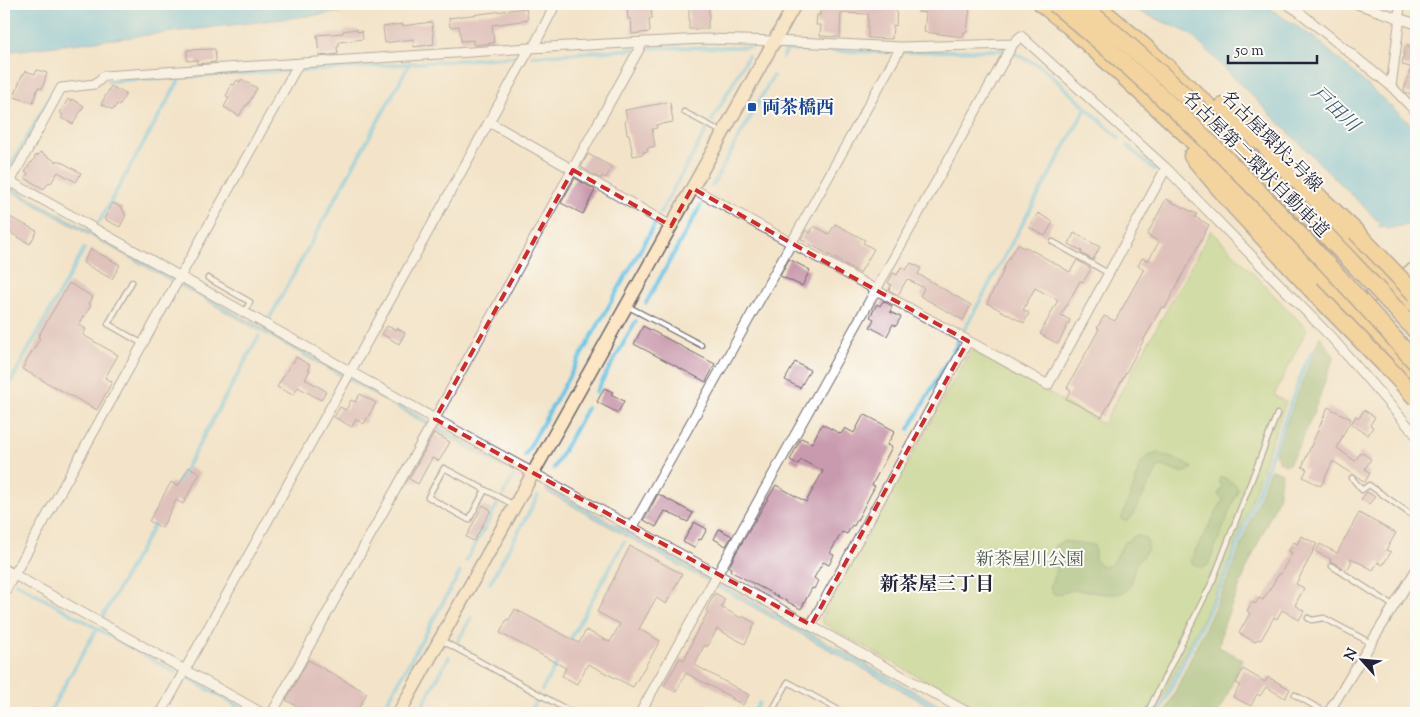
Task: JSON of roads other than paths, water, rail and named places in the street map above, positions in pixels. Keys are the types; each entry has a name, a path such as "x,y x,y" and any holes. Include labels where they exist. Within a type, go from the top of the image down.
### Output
{"highway":[{"name":"名古屋第二環状自動車道","path":"1080,4 1159,72 1281,187 1416,331"},
{"name":"名古屋環状2号線","path":"1094,4 1126,29 1214,111 1402,291 1416,312"},
{"name":"名古屋第二環状自動車道","path":"1048,5 1148,84 1209,143 1326,264 1416,364"},
{"path":"1048,5 1188,136 1276,231 1358,313 1416,378"},
{"path":"1145,47 1226,108 1356,232 1402,291"},
{"path":"1124,78 1236,208 1416,398"}],"street":[{"path":"162,713 489,122 532,48 553,9 553,4"},
{"path":"399,713 795,4"},
{"path":"1286,4 1298,11 1390,86 1416,112"},
{"path":"1357,4 1416,24"},
{"path":"1390,86 1401,4"},
{"path":"640,713 1013,44 1021,36 1166,168 1332,338 1416,435"},
{"path":"969,713 811,625 717,576 534,473 433,423 348,376 244,312 178,281 6,185 61,88 95,84 104,76 532,48 703,39 901,47 1013,44"},
{"path":"272,713 643,42"},
{"path":"632,528 901,47"},
{"path":"4,593 299,63"},
{"path":"489,122 671,226"},
{"path":"692,188 1048,385 1166,168"},
{"path":"1402,291 1416,268"},
{"path":"1332,338 1358,313 1416,285"},
{"path":"811,625 968,341"},
{"path":"4,569 262,713"},
{"path":"1328,713 1416,570"}],"lane":[{"path":"684,112 723,133"},
{"path":"1053,242 1109,273"},
{"path":"208,278 250,302 244,312"},
{"path":"132,282 108,324 143,344"},
{"path":"627,306 701,345"},
{"path":"1147,713 1213,580 1277,414"},
{"path":"485,490 469,520 428,498 444,468 515,506"},
{"path":"1352,478 1362,490 1369,485 1416,518"},
{"path":"1332,566 1394,606"},
{"path":"1308,618 1312,620 1324,618 1371,643"},
{"path":"440,640 573,713"},
{"path":"771,713 788,682 844,713"},
{"path":"1294,695 1328,713"}],"water":[{"path":"4,4 408,4 4,52"},
{"name":"戸田川","path":"1082,4 1263,4 1316,39 1416,129 1416,225 1404,225 1387,229 1378,226 1380,223 1189,33 1134,9"},
{"path":"4,183 514,469 513,473 4,187"},
{"path":"548,487 953,713 942,713 546,491"}],"waterway":[{"path":"644,48 750,47"},
{"path":"532,56 636,49"},
{"path":"785,50 894,52"},
{"path":"783,57 787,50"},
{"path":"902,52 1003,50"},
{"path":"1015,54 1042,67 1119,138"},
{"path":"303,71 520,56"},
{"path":"712,121 748,56"},
{"path":"269,319 410,63"},
{"path":"108,81 286,71"},
{"path":"712,186 773,76"},
{"path":"99,222 181,77"},
{"path":"6,174 59,81"},
{"path":"963,332 1086,108"},
{"path":"660,213 707,129"},
{"path":"1128,146 1155,170"},
{"path":"646,303 701,205"},
{"path":"525,455 656,222"},
{"path":"4,394 84,249"},
{"path":"596,392 636,321"},
{"path":"174,490 259,336"},
{"path":"909,429 958,342"},
{"path":"1159,713 1229,569 1304,368 1312,352"},
{"path":"554,468 587,408"},
{"path":"503,495 513,477"},
{"path":"490,583 538,496"},
{"path":"466,561 497,505"},
{"path":"103,616 157,520"},
{"path":"568,643 624,542"},
{"path":"381,713 460,572"},
{"path":"16,583 175,672"},
{"path":"458,641 471,618"},
{"path":"49,713 97,628"},
{"path":"418,713 449,657"},
{"path":"542,690 559,660"},
{"path":"186,677 250,713"},
{"path":"529,713 536,701"},
{"path":"753,713 759,703"}],"place":[{"name":"両茶橋西","path":"752,107"}],"district":[{"name":"新茶屋三丁目","path":"937,583"}],"park label":[{"name":"新茶屋川公園","path":"1030,559"}]}
